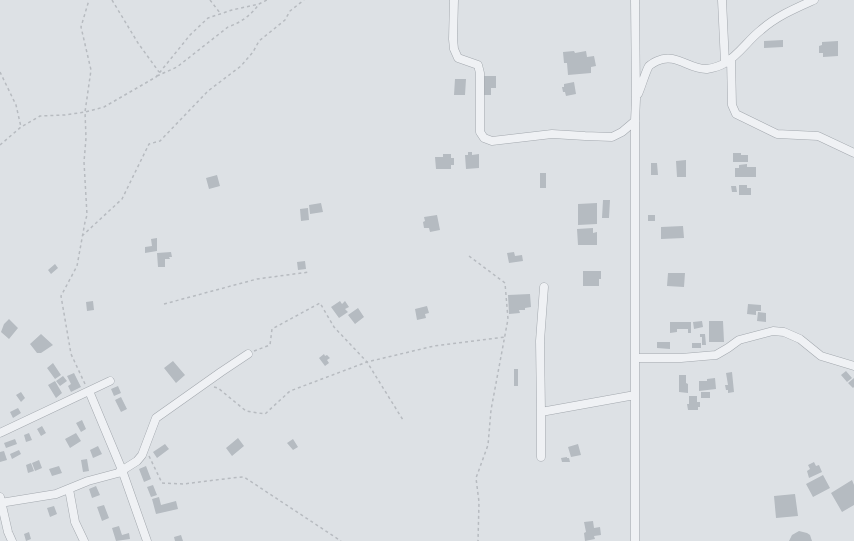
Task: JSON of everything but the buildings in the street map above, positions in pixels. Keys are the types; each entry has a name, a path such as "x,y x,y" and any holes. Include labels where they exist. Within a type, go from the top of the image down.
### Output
{"street":[{"path":"454,0 454,49 458,58 478,66 480,73 480,132 484,138 492,141 552,134 612,136 622,132 635,121"},
{"path":"635,0 635,541"},
{"path":"722,0 732,105 736,114 778,134 818,136 854,153"},
{"path":"636,99 650,66 659,60 676,58 694,66 706,69 728,61 760,30 771,22 814,0"},
{"path":"541,457 542,412 540,341 544,287"},
{"path":"635,358 694,358 716,355 739,340 773,330 784,332 800,339 822,356 854,366"},
{"path":"12,541 0,501 56,494 88,481 118,473 137,461 142,455 156,418 248,354"},
{"path":"0,432 110,381"},
{"path":"89,391 122,470 147,541"},
{"path":"542,412 635,395"},
{"path":"69,489 76,522 84,541"}],"path":[{"path":"89,0 81,27 91,70 85,112 86,138 84,162 87,215 76,266 61,296 71,354 89,391"},
{"path":"112,0 138,42 160,72"},
{"path":"210,0 220,14"},
{"path":"156,77 190,35 208,18 260,4 268,0"},
{"path":"82,236 122,199 149,144 160,141 208,91 241,66 253,52 259,41 284,20 290,11 304,0"},
{"path":"0,144 22,127 40,116 65,115 104,107 176,67 228,27 237,24 252,13 260,4"},
{"path":"0,72 16,106 22,127"},
{"path":"470,256 505,283 508,319 491,410 488,444 476,478 479,502 478,541"},
{"path":"164,304 256,279 309,272"},
{"path":"248,354 270,345 272,329 320,303 334,327 367,362 403,420"},
{"path":"205,383 218,388 246,411 265,414 290,391 367,362 434,346 505,337"},
{"path":"145,448 162,484 183,484 244,477 341,541"}]}
